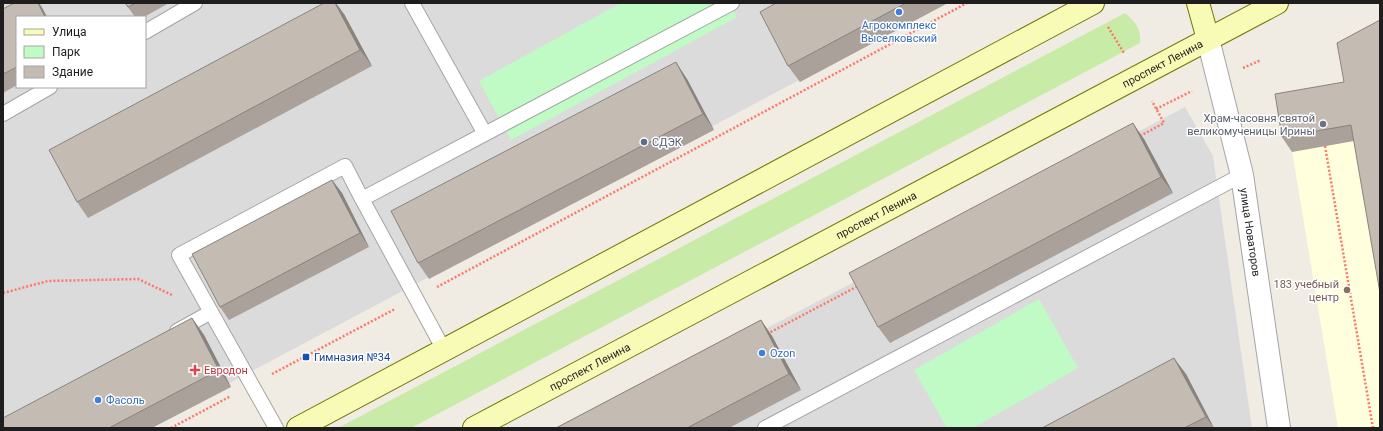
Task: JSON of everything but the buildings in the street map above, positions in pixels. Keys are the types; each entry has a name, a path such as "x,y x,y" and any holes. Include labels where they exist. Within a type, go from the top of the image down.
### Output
{"main road":[{"path":"298,428 1093,3"},
{"path":"1198,3 1208,39"},
{"name":"проспект Ленина","path":"474,428 1277,3"}],"street":[{"name":"улица Новаторов","path":"1208,39 1242,175 1279,428"}],"lane":[{"path":"146,31 196,3"},
{"path":"412,3 485,134"},
{"path":"362,199 732,3"},
{"path":"3,114 48,88"},
{"path":"276,428 179,255 345,166 444,350"},
{"path":"765,428 1242,175"},
{"path":"162,339 211,312"}],"path":[{"path":"171,428 416,299 967,3"},
{"path":"1093,3 1139,76"},
{"path":"1136,138 1164,123"},
{"path":"1325,146 1373,428"},
{"path":"3,293 48,281 138,279 211,312"},
{"path":"766,335 864,283"}],"shaded area":[{"path":"3,3 944,3 145,428 3,428"},
{"name":"183 учебный центр","path":"1380,41 1380,428 1338,428 1285,109 1354,97"},
{"path":"1185,107 1213,156 1252,428 578,428"}],"green space":[{"path":"621,3 730,3 737,17 511,140 479,81"},
{"path":"1125,13 1139,30 1140,43 411,428 338,428"},
{"path":"1039,299 1078,368 973,428 947,428 914,370"}],"place":[{"name":"Агрокомплекс Выселковский","path":"899,12"},
{"name":"Храм-часовня святой великомученицы Ирины","path":"1323,124"},
{"name":"СДЭК","path":"644,142"},
{"name":"183 учебный центр","path":"1347,290"},
{"name":"Ozon","path":"762,353"},
{"name":"Гимназия №34","path":"306,357"},
{"name":"Евродон","path":"195,370"},
{"name":"Фасоль","path":"98,400"}]}
